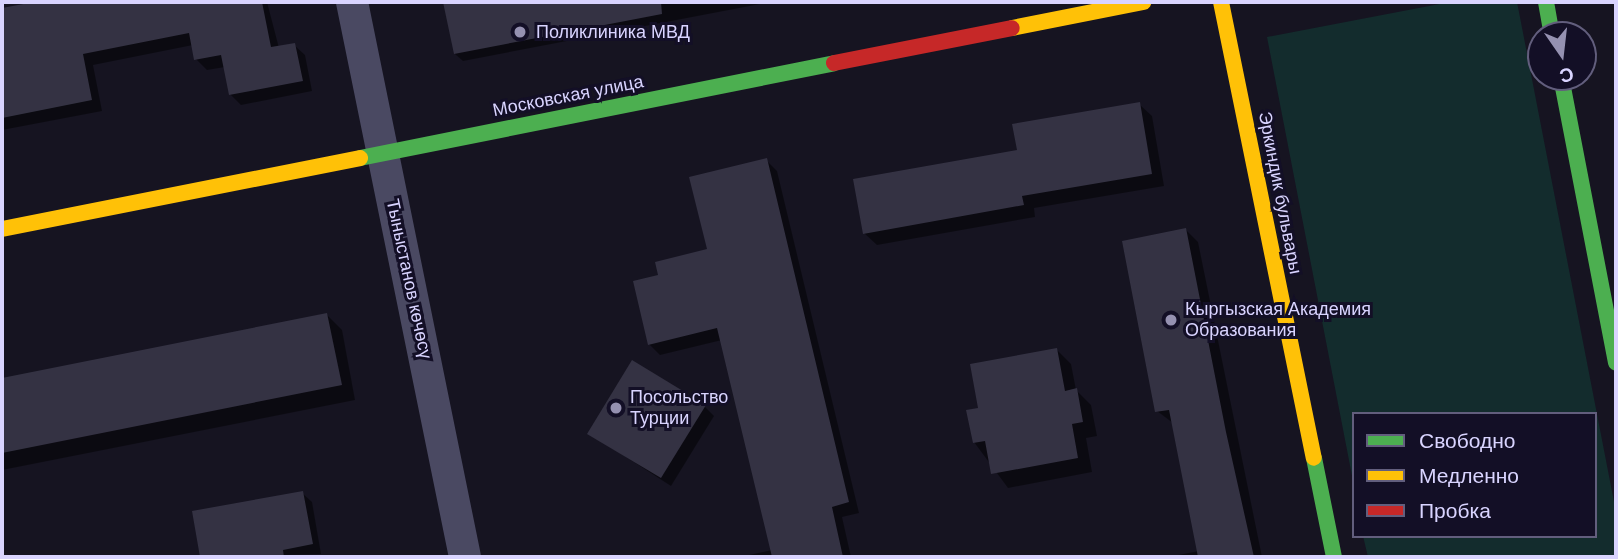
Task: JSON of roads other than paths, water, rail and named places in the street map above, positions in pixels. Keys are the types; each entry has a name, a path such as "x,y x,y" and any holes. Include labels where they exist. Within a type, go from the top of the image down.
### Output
{"main road":[{"name":"Московская улица","path":"2,229 1143,2"},
{"name":"Эркиндик бульвары","path":"1221,2 1334,557"},
{"path":"1546,2 1549,21"},
{"path":"1564,91 1616,363"}],"street":[{"name":"Тыныстанов көчөсү","path":"352,2 465,557"}],"place":[{"name":"Поликлиника МВД","path":"520,32"},
{"name":"Кыргызская Академия Образования","path":"1171,320"},
{"name":"Посольство Турции","path":"616,408"}]}
